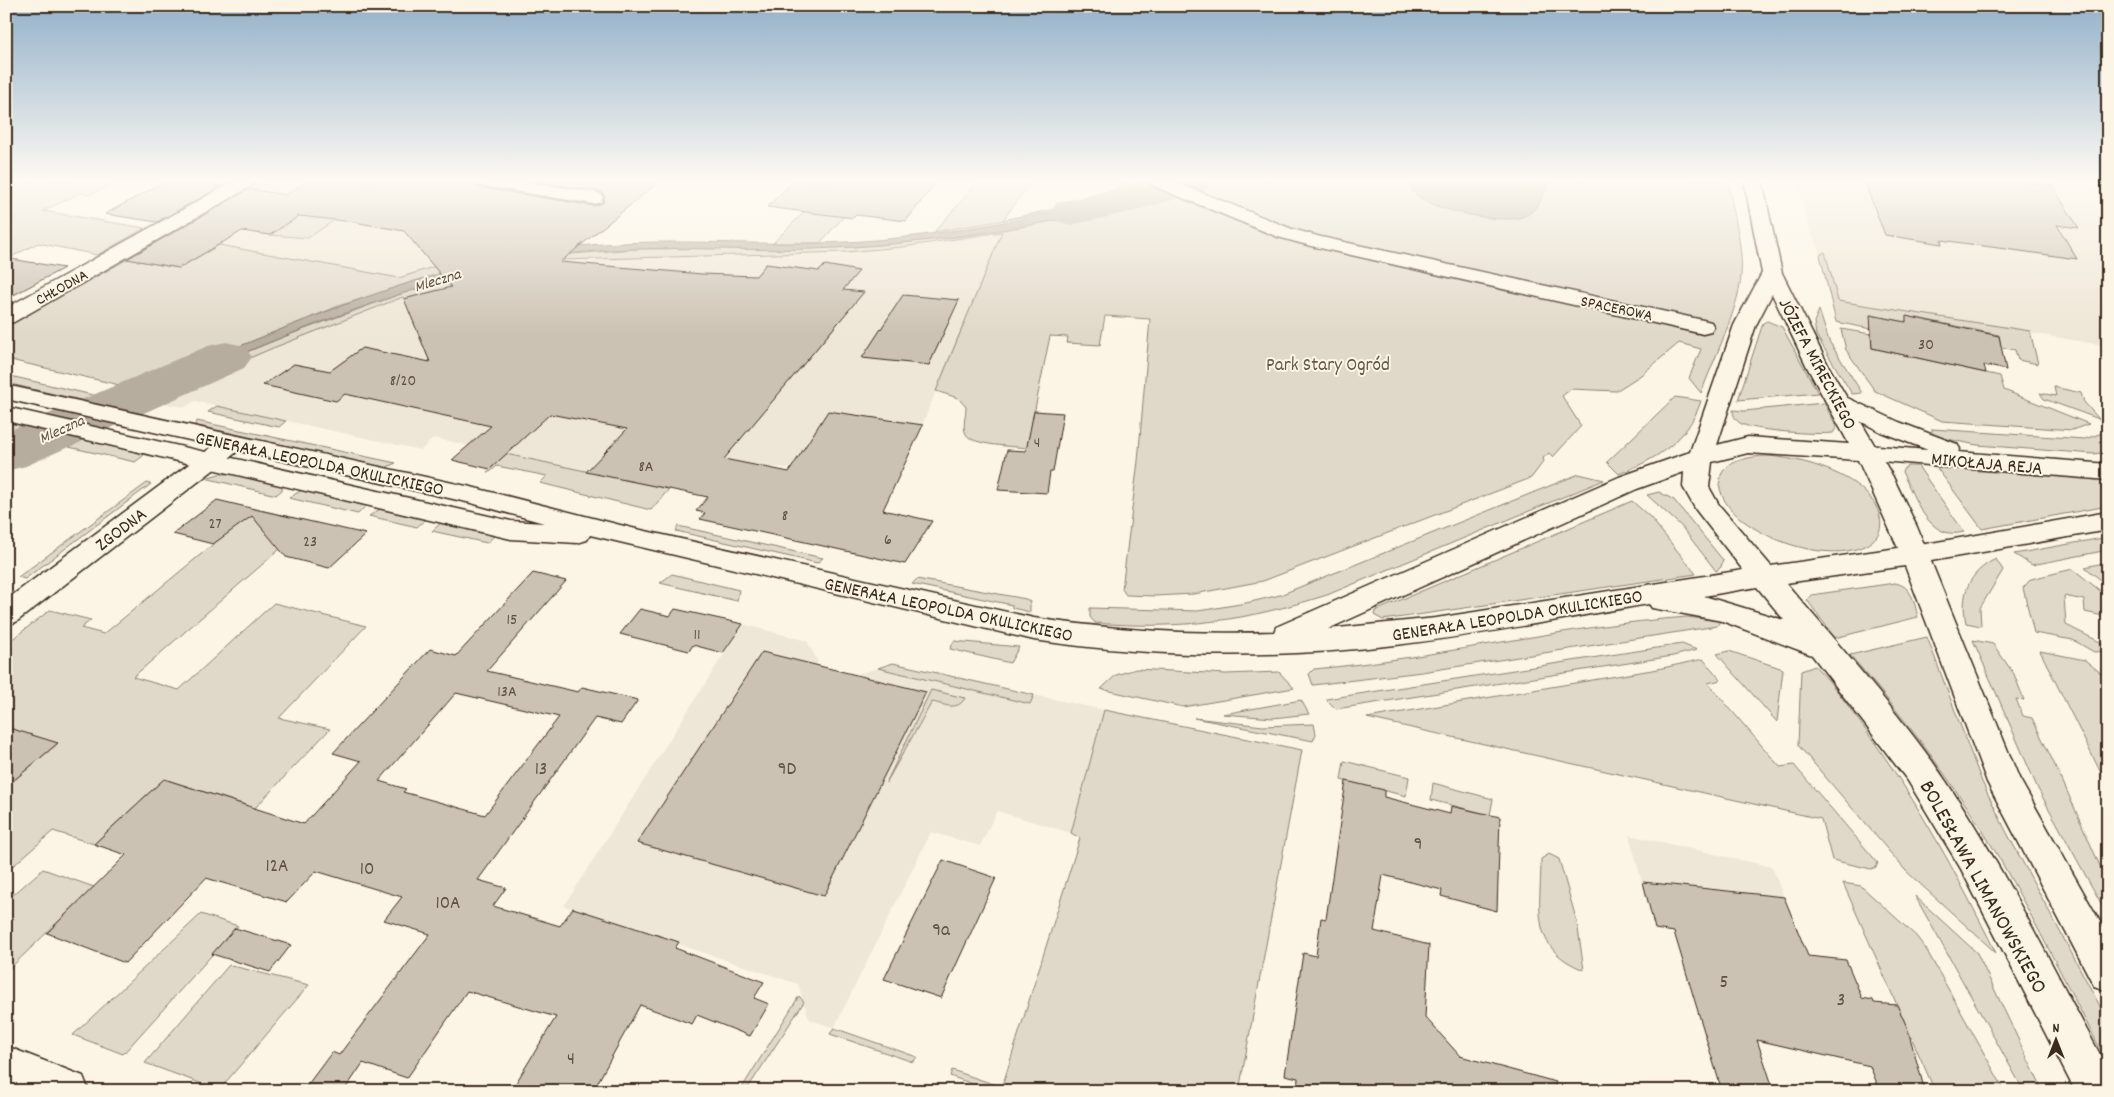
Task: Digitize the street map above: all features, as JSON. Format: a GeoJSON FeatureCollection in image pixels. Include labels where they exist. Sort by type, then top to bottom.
{"type":"FeatureCollection","features":[{"type":"Feature","properties":{"kind":"main road","name":"CHŁODNA"},"geometry":{"type":"LineString","coordinates":[[6,317],[156,232]]}},
{"type":"Feature","properties":{"kind":"main road","name":"SPACEROWA"},"geometry":{"type":"LineString","coordinates":[[1283,232],[1421,266],[1703,326]]}},
{"type":"Feature","properties":{"kind":"main road","name":"JÓZEFA MIRECKIEGO"},"geometry":{"type":"LineString","coordinates":[[1764,232],[1772,273],[1818,367],[1866,453],[1904,527],[1914,555]]}},
{"type":"Feature","properties":{"kind":"main road","name":"JÓZEFA MIRECKIEGO"},"geometry":{"type":"LineString","coordinates":[[1762,576],[1701,498],[1695,478],[1746,325],[1772,273]]}},
{"type":"Feature","properties":{"kind":"main road","name":"GENERAŁA LEOPOLDA OKULICKIEGO"},"geometry":{"type":"LineString","coordinates":[[6,392],[522,507],[632,537],[1034,629],[1083,637],[1144,643],[1270,642],[1395,634],[1762,576],[1914,555]]}},
{"type":"Feature","properties":{"kind":"main road"},"geometry":{"type":"LineString","coordinates":[[1837,400],[1890,427],[1942,448],[2051,468]]}},
{"type":"Feature","properties":{"kind":"main road","name":"GENERAŁA LEOPOLDA OKULICKIEGO"},"geometry":{"type":"LineString","coordinates":[[6,414],[511,530],[632,537]]}},
{"type":"Feature","properties":{"kind":"main road","name":"ZGODNA"},"geometry":{"type":"LineString","coordinates":[[6,615],[233,442]]}},
{"type":"Feature","properties":{"kind":"main road","name":"MIKOŁAJA REJA"},"geometry":{"type":"LineString","coordinates":[[1701,457],[1748,445],[2108,472]]}},
{"type":"Feature","properties":{"kind":"main road","name":"GENERAŁA LEOPOLDA OKULICKIEGO"},"geometry":{"type":"LineString","coordinates":[[1270,642],[1628,483],[1701,457]]}},
{"type":"Feature","properties":{"kind":"main road"},"geometry":{"type":"LineString","coordinates":[[2108,521],[1914,555],[2004,782],[2108,973]]}},
{"type":"Feature","properties":{"kind":"main road","name":"BOLESŁAWA LIMANOWSKIEGO"},"geometry":{"type":"LineString","coordinates":[[1762,576],[1852,682],[1920,771],[1974,858],[2097,1091]]}},
{"type":"Feature","properties":{"kind":"main road"},"geometry":{"type":"LineString","coordinates":[[1590,603],[1667,601],[1700,605],[1758,622],[1822,648]]}},
{"type":"Feature","properties":{"kind":"main road"},"geometry":{"type":"LineString","coordinates":[[6,1066],[50,1088]]}},
{"type":"Feature","properties":{"kind":"shaded area"},"geometry":{"type":"Polygon","coordinates":[[[176,232],[254,232],[308,238],[317,232],[409,232],[458,259],[399,278],[170,236],[176,232]]]}},
{"type":"Feature","properties":{"kind":"shaded area"},"geometry":{"type":"Polygon","coordinates":[[[1003,232],[922,425],[828,411],[792,468],[763,467],[703,455],[673,490],[434,438],[421,450],[195,401],[185,407],[167,404],[172,397],[165,394],[273,348],[404,297],[404,299],[561,260],[846,252],[902,247],[1003,232]]]}},
{"type":"Feature","properties":{"kind":"shaded area"},"geometry":{"type":"Polygon","coordinates":[[[2108,232],[2108,346],[1838,301],[1831,302],[1818,246],[1811,233],[2108,232]]]}},
{"type":"Feature","properties":{"kind":"shaded area"},"geometry":{"type":"Polygon","coordinates":[[[743,624],[807,641],[818,662],[816,665],[855,675],[878,668],[1030,704],[1034,695],[1104,710],[1071,833],[997,811],[980,846],[931,832],[834,1028],[809,1019],[798,984],[564,906],[743,624]]]}},
{"type":"Feature","properties":{"kind":"shaded area"},"geometry":{"type":"Polygon","coordinates":[[[1629,835],[1772,867],[1849,1060],[1703,1030],[1674,932],[1655,929],[1629,835]]]}},
{"type":"Feature","properties":{"kind":"green space"},"geometry":{"type":"Polygon","coordinates":[[[6,232],[138,232],[97,255],[38,243],[13,256],[6,255],[6,232]]]}},
{"type":"Feature","properties":{"kind":"green space"},"geometry":{"type":"Polygon","coordinates":[[[274,232],[317,232],[308,238],[270,235],[274,232]]]}},
{"type":"Feature","properties":{"kind":"green space"},"geometry":{"type":"Polygon","coordinates":[[[784,232],[830,232],[820,243],[773,243],[784,232]]]}},
{"type":"Feature","properties":{"kind":"green space","name":"Park Stary Ogród"},"geometry":{"type":"Polygon","coordinates":[[[973,232],[1001,232],[902,247],[846,252],[561,260],[404,299],[403,297],[273,348],[165,394],[152,391],[283,337],[400,294],[449,279],[560,255],[635,249],[852,247],[927,240],[973,232]]]}},
{"type":"Feature","properties":{"kind":"green space","name":"Park Stary Ogród"},"geometry":{"type":"Polygon","coordinates":[[[1002,232],[1738,232],[1741,253],[1741,276],[1736,303],[1701,393],[1689,378],[1701,349],[1679,343],[1641,375],[1616,391],[1571,389],[1562,396],[1581,426],[1553,457],[1549,453],[1543,458],[1544,461],[1531,478],[1263,581],[1194,594],[1126,595],[1122,589],[1138,461],[1150,319],[1105,316],[1100,345],[1067,343],[1068,337],[1050,336],[1027,448],[985,443],[970,438],[964,428],[966,407],[958,398],[936,391],[1002,232]]]}},
{"type":"Feature","properties":{"kind":"green space"},"geometry":{"type":"Polygon","coordinates":[[[219,245],[399,278],[458,259],[535,249],[341,305],[137,389],[6,359],[6,327],[128,259],[179,268],[219,245]]]}},
{"type":"Feature","properties":{"kind":"green space"},"geometry":{"type":"Polygon","coordinates":[[[1825,252],[1838,301],[2030,331],[2038,364],[2018,360],[2015,350],[2001,347],[1999,335],[1907,316],[1906,322],[1871,315],[1871,329],[1836,322],[1820,255],[1825,252]]]}},
{"type":"Feature","properties":{"kind":"green space"},"geometry":{"type":"Polygon","coordinates":[[[1819,310],[1829,341],[1862,393],[1852,394],[1816,335],[1814,322],[1819,310]]]}},
{"type":"Feature","properties":{"kind":"green space"},"geometry":{"type":"Polygon","coordinates":[[[1767,321],[1782,327],[1818,393],[1738,400],[1763,323],[1767,321]]]}},
{"type":"Feature","properties":{"kind":"green space"},"geometry":{"type":"Polygon","coordinates":[[[1841,329],[1871,334],[1872,348],[2000,376],[2004,390],[2089,424],[2072,430],[1942,421],[1875,391],[1846,350],[1841,329]]]}},
{"type":"Feature","properties":{"kind":"green space"},"geometry":{"type":"Polygon","coordinates":[[[6,375],[106,398],[93,403],[6,383],[6,375]]]}},
{"type":"Feature","properties":{"kind":"green space"},"geometry":{"type":"Polygon","coordinates":[[[2054,387],[2081,393],[2084,402],[2099,419],[2044,399],[2040,393],[2056,396],[2054,387]]]}},
{"type":"Feature","properties":{"kind":"green space"},"geometry":{"type":"Polygon","coordinates":[[[1675,397],[1701,401],[1688,427],[1679,438],[1658,455],[1619,474],[1607,462],[1675,397]]]}},
{"type":"Feature","properties":{"kind":"green space"},"geometry":{"type":"Polygon","coordinates":[[[1824,403],[1837,427],[1833,433],[1800,433],[1747,426],[1736,419],[1733,412],[1733,410],[1744,411],[1824,403]]]}},
{"type":"Feature","properties":{"kind":"green space"},"geometry":{"type":"Polygon","coordinates":[[[217,406],[286,421],[279,427],[208,412],[217,406]]]}},
{"type":"Feature","properties":{"kind":"green space"},"geometry":{"type":"Polygon","coordinates":[[[6,421],[38,429],[19,435],[6,432],[6,421]]]}},
{"type":"Feature","properties":{"kind":"green space"},"geometry":{"type":"Polygon","coordinates":[[[197,421],[396,463],[383,469],[194,427],[197,421]]]}},
{"type":"Feature","properties":{"kind":"green space"},"geometry":{"type":"Polygon","coordinates":[[[1932,429],[2085,439],[2108,431],[2108,452],[2094,454],[1977,445],[1932,436],[1932,429]]]}},
{"type":"Feature","properties":{"kind":"green space"},"geometry":{"type":"Polygon","coordinates":[[[85,439],[143,453],[143,456],[135,462],[69,447],[85,439]]]}},
{"type":"Feature","properties":{"kind":"green space"},"geometry":{"type":"Polygon","coordinates":[[[506,454],[669,489],[651,510],[540,483],[547,476],[497,466],[490,472],[487,472],[506,454]]]}},
{"type":"Feature","properties":{"kind":"green space"},"geometry":{"type":"Polygon","coordinates":[[[1765,456],[1780,457],[1814,465],[1849,480],[1863,490],[1874,503],[1881,520],[1877,536],[1872,541],[1856,549],[1836,552],[1813,550],[1767,535],[1747,524],[1732,510],[1722,495],[1719,485],[1720,476],[1730,465],[1738,461],[1765,456]]]}},
{"type":"Feature","properties":{"kind":"green space"},"geometry":{"type":"Polygon","coordinates":[[[1908,466],[1918,466],[1964,532],[1952,533],[1941,530],[1924,515],[1902,472],[1908,466]]]}},
{"type":"Feature","properties":{"kind":"green space"},"geometry":{"type":"Polygon","coordinates":[[[1937,468],[2108,480],[2108,506],[1982,529],[1937,468]]]}},
{"type":"Feature","properties":{"kind":"green space"},"geometry":{"type":"Polygon","coordinates":[[[219,474],[233,474],[283,485],[282,490],[276,495],[205,478],[219,474]]]}},
{"type":"Feature","properties":{"kind":"green space"},"geometry":{"type":"Polygon","coordinates":[[[1579,474],[1604,480],[1327,595],[1297,604],[1240,617],[1185,624],[1127,625],[1095,623],[1090,617],[1090,608],[1198,611],[1280,595],[1579,474]]]}},
{"type":"Feature","properties":{"kind":"green space"},"geometry":{"type":"Polygon","coordinates":[[[147,483],[151,484],[25,579],[18,577],[147,483]]]}},
{"type":"Feature","properties":{"kind":"green space"},"geometry":{"type":"Polygon","coordinates":[[[302,490],[366,504],[366,506],[358,514],[289,498],[302,490]]]}},
{"type":"Feature","properties":{"kind":"green space"},"geometry":{"type":"Polygon","coordinates":[[[1659,492],[1674,500],[1723,560],[1721,567],[1716,571],[1681,526],[1647,495],[1659,492]]]}},
{"type":"Feature","properties":{"kind":"green space"},"geometry":{"type":"Polygon","coordinates":[[[1632,501],[1650,517],[1696,574],[1383,620],[1374,615],[1375,611],[1632,501]]]}},
{"type":"Feature","properties":{"kind":"green space"},"geometry":{"type":"Polygon","coordinates":[[[382,508],[427,518],[417,527],[369,516],[382,508]]]}},
{"type":"Feature","properties":{"kind":"green space"},"geometry":{"type":"Polygon","coordinates":[[[256,509],[311,522],[133,677],[179,690],[274,603],[366,626],[279,718],[330,729],[255,808],[164,779],[94,844],[53,831],[6,872],[6,787],[57,744],[6,727],[6,644],[50,610],[91,620],[81,628],[104,634],[256,509]]]}},
{"type":"Feature","properties":{"kind":"green space"},"geometry":{"type":"Polygon","coordinates":[[[442,522],[496,534],[487,543],[432,531],[442,522]]]}},
{"type":"Feature","properties":{"kind":"green space"},"geometry":{"type":"Polygon","coordinates":[[[678,526],[823,558],[817,563],[676,531],[678,526]]]}},
{"type":"Feature","properties":{"kind":"green space"},"geometry":{"type":"Polygon","coordinates":[[[2108,537],[2108,550],[2032,565],[2014,554],[2108,537]]]}},
{"type":"Feature","properties":{"kind":"green space"},"geometry":{"type":"Polygon","coordinates":[[[1996,559],[2003,570],[1980,608],[1981,626],[1966,623],[1964,603],[1968,585],[1986,564],[1996,559]]]}},
{"type":"Feature","properties":{"kind":"green space"},"geometry":{"type":"Polygon","coordinates":[[[2108,562],[2108,586],[2085,567],[2108,562]]]}},
{"type":"Feature","properties":{"kind":"green space"},"geometry":{"type":"Polygon","coordinates":[[[2073,569],[2108,597],[2108,617],[2085,612],[2084,600],[2064,596],[2066,625],[2108,646],[2108,651],[2094,652],[2073,640],[2034,633],[2023,588],[2031,579],[2073,569]]]}},
{"type":"Feature","properties":{"kind":"green space"},"geometry":{"type":"Polygon","coordinates":[[[672,574],[739,590],[737,601],[660,583],[672,574]]]}},
{"type":"Feature","properties":{"kind":"green space"},"geometry":{"type":"Polygon","coordinates":[[[917,579],[1026,599],[1030,602],[1030,612],[1012,608],[1012,605],[912,584],[917,579]]]}},
{"type":"Feature","properties":{"kind":"green space"},"geometry":{"type":"Polygon","coordinates":[[[1895,583],[1909,591],[1918,617],[1835,638],[1807,600],[1811,595],[1895,583]]]}},
{"type":"Feature","properties":{"kind":"green space"},"geometry":{"type":"Polygon","coordinates":[[[1687,617],[1720,621],[1717,626],[1422,672],[1313,685],[1309,674],[1314,669],[1407,658],[1594,627],[1687,617]]]}},
{"type":"Feature","properties":{"kind":"green space"},"geometry":{"type":"Polygon","coordinates":[[[1927,637],[1982,782],[2006,831],[2108,1021],[2108,1064],[2027,907],[1982,829],[1928,752],[1850,655],[1927,637]]]}},
{"type":"Feature","properties":{"kind":"green space"},"geometry":{"type":"Polygon","coordinates":[[[1973,640],[1993,644],[2014,674],[2024,700],[2016,699],[2023,716],[2032,718],[2063,782],[2108,884],[2108,916],[2038,789],[1973,640]]]}},
{"type":"Feature","properties":{"kind":"green space"},"geometry":{"type":"Polygon","coordinates":[[[954,641],[1019,647],[1010,663],[950,649],[954,641]]]}},
{"type":"Feature","properties":{"kind":"green space"},"geometry":{"type":"Polygon","coordinates":[[[1682,644],[1697,650],[1673,656],[1336,709],[1326,699],[1682,644]]]}},
{"type":"Feature","properties":{"kind":"green space"},"geometry":{"type":"Polygon","coordinates":[[[1729,651],[1783,669],[1777,722],[1717,654],[1729,651]]]}},
{"type":"Feature","properties":{"kind":"green space"},"geometry":{"type":"Polygon","coordinates":[[[2040,651],[2085,660],[2108,679],[2108,787],[2040,651]]]}},
{"type":"Feature","properties":{"kind":"green space"},"geometry":{"type":"Polygon","coordinates":[[[1703,659],[1721,680],[1708,683],[1780,767],[1794,765],[1878,863],[1876,867],[1871,869],[1832,860],[1821,819],[1367,718],[1658,669],[1703,659]]]}},
{"type":"Feature","properties":{"kind":"green space"},"geometry":{"type":"Polygon","coordinates":[[[893,663],[1034,695],[1030,704],[878,668],[893,663]]]}},
{"type":"Feature","properties":{"kind":"green space"},"geometry":{"type":"Polygon","coordinates":[[[1815,666],[1849,707],[1886,758],[1952,868],[1996,953],[1906,871],[1798,745],[1801,671],[1815,666]]]}},
{"type":"Feature","properties":{"kind":"green space"},"geometry":{"type":"Polygon","coordinates":[[[1136,669],[1226,674],[1279,672],[1294,688],[1183,707],[1101,689],[1116,675],[1136,669]]]}},
{"type":"Feature","properties":{"kind":"green space"},"geometry":{"type":"Polygon","coordinates":[[[931,690],[965,698],[958,705],[954,706],[932,702],[886,783],[931,690]]]}},
{"type":"Feature","properties":{"kind":"green space"},"geometry":{"type":"Polygon","coordinates":[[[1301,700],[1309,714],[1273,718],[1223,714],[1301,700]]]}},
{"type":"Feature","properties":{"kind":"green space"},"geometry":{"type":"Polygon","coordinates":[[[1104,710],[1302,750],[1239,1091],[992,1091],[950,1076],[952,1070],[1002,1087],[1080,838],[1071,833],[1104,710]]]}},
{"type":"Feature","properties":{"kind":"green space"},"geometry":{"type":"Polygon","coordinates":[[[1194,718],[1263,726],[1314,724],[1316,734],[1313,741],[1194,718]]]}},
{"type":"Feature","properties":{"kind":"green space"},"geometry":{"type":"Polygon","coordinates":[[[1344,761],[1409,777],[1406,796],[1341,780],[1344,761]]]}},
{"type":"Feature","properties":{"kind":"green space"},"geometry":{"type":"Polygon","coordinates":[[[1433,783],[1493,799],[1490,815],[1431,800],[1433,783]]]}},
{"type":"Feature","properties":{"kind":"green space"},"geometry":{"type":"Polygon","coordinates":[[[1549,854],[1559,859],[1577,922],[1584,970],[1566,961],[1554,950],[1546,938],[1541,925],[1541,859],[1549,854]]]}},
{"type":"Feature","properties":{"kind":"green space"},"geometry":{"type":"Polygon","coordinates":[[[43,869],[94,887],[6,972],[6,901],[43,869]]]}},
{"type":"Feature","properties":{"kind":"green space"},"geometry":{"type":"Polygon","coordinates":[[[1843,883],[1861,886],[1916,936],[1926,949],[2005,1091],[1935,1091],[1843,883]]]}},
{"type":"Feature","properties":{"kind":"green space"},"geometry":{"type":"Polygon","coordinates":[[[1915,896],[1977,953],[2043,1091],[2024,1091],[1915,896]]]}},
{"type":"Feature","properties":{"kind":"green space"},"geometry":{"type":"Polygon","coordinates":[[[201,914],[238,926],[123,1054],[73,1035],[201,914]]]}},
{"type":"Feature","properties":{"kind":"green space"},"geometry":{"type":"Polygon","coordinates":[[[229,965],[309,985],[219,1090],[145,1063],[229,965]]]}},
{"type":"Feature","properties":{"kind":"green space"},"geometry":{"type":"Polygon","coordinates":[[[799,996],[804,1002],[746,1091],[740,1091],[799,996]]]}},
{"type":"Feature","properties":{"kind":"green space"},"geometry":{"type":"Polygon","coordinates":[[[834,1028],[917,1057],[913,1062],[830,1034],[834,1028]]]}},
{"type":"Feature","properties":{"kind":"water"},"geometry":{"type":"Polygon","coordinates":[[[942,232],[987,232],[856,247],[781,250],[624,249],[561,255],[508,265],[404,293],[302,330],[152,391],[137,389],[338,307],[441,273],[494,260],[547,250],[615,243],[819,243],[901,238],[942,232]]]}},
{"type":"Feature","properties":{"kind":"building"},"geometry":{"type":"Polygon","coordinates":[[[174,232],[240,232],[179,268],[127,259],[174,232]]]}},
{"type":"Feature","properties":{"kind":"building"},"geometry":{"type":"Polygon","coordinates":[[[250,232],[274,232],[270,235],[250,232]]]}},
{"type":"Feature","properties":{"kind":"building"},"geometry":{"type":"Polygon","coordinates":[[[405,232],[597,232],[560,262],[702,274],[756,276],[766,264],[819,271],[825,265],[859,271],[843,290],[864,292],[724,459],[789,472],[828,411],[923,425],[883,510],[932,521],[905,564],[700,519],[705,513],[696,511],[708,497],[586,472],[627,429],[550,414],[490,469],[452,460],[491,426],[345,394],[336,401],[263,385],[294,364],[330,371],[362,348],[430,362],[404,299],[451,287],[405,232]]]}},
{"type":"Feature","properties":{"kind":"building"},"geometry":{"type":"Polygon","coordinates":[[[1884,232],[2061,232],[2077,259],[1941,240],[1942,244],[1885,235],[1884,232]]]}},
{"type":"Feature","properties":{"kind":"building"},"geometry":{"type":"Polygon","coordinates":[[[6,258],[64,268],[6,299],[6,258]]]}},
{"type":"Feature","properties":{"kind":"building"},"geometry":{"type":"Polygon","coordinates":[[[903,295],[959,300],[929,365],[862,358],[903,295]]]}},
{"type":"Feature","properties":{"kind":"building"},"geometry":{"type":"Polygon","coordinates":[[[1870,315],[1906,322],[1906,316],[1999,336],[2006,370],[1984,365],[1986,373],[1872,348],[1870,315]]]}},
{"type":"Feature","properties":{"kind":"building"},"geometry":{"type":"Polygon","coordinates":[[[1034,411],[1063,413],[1053,472],[1050,472],[1047,493],[998,490],[1007,450],[1026,451],[1034,411]]]}},
{"type":"Feature","properties":{"kind":"building"},"geometry":{"type":"Polygon","coordinates":[[[217,500],[366,534],[329,568],[286,557],[252,516],[213,544],[173,534],[217,500]]]}},
{"type":"Feature","properties":{"kind":"building"},"geometry":{"type":"Polygon","coordinates":[[[533,573],[566,581],[487,671],[578,692],[582,687],[638,700],[621,724],[595,718],[478,880],[506,888],[493,906],[560,926],[573,908],[679,942],[675,948],[764,982],[754,998],[769,1004],[750,1036],[697,1015],[692,1024],[640,1005],[593,1091],[511,1091],[556,1017],[467,991],[407,1078],[363,1063],[344,1091],[303,1091],[332,1052],[339,1055],[430,934],[384,920],[402,897],[316,871],[287,902],[206,878],[125,963],[47,933],[126,855],[94,844],[164,779],[304,824],[361,761],[333,753],[430,649],[456,656],[533,573]],[[456,693],[379,781],[406,789],[403,792],[485,815],[559,717],[456,693]]]}},
{"type":"Feature","properties":{"kind":"building"},"geometry":{"type":"Polygon","coordinates":[[[640,609],[670,616],[675,609],[743,624],[723,653],[693,645],[689,651],[620,634],[640,609]]]}},
{"type":"Feature","properties":{"kind":"building"},"geometry":{"type":"Polygon","coordinates":[[[762,652],[926,692],[824,896],[637,843],[762,652]]]}},
{"type":"Feature","properties":{"kind":"building"},"geometry":{"type":"Polygon","coordinates":[[[6,727],[58,743],[6,787],[6,727]]]}},
{"type":"Feature","properties":{"kind":"building"},"geometry":{"type":"Polygon","coordinates":[[[1346,781],[1384,790],[1384,797],[1450,814],[1451,806],[1500,817],[1497,911],[1441,896],[1442,890],[1383,875],[1374,931],[1429,945],[1425,1017],[1460,1056],[1556,1082],[1554,1091],[1297,1091],[1298,1078],[1285,1075],[1303,953],[1316,956],[1321,918],[1326,919],[1346,781]]]}},
{"type":"Feature","properties":{"kind":"building"},"geometry":{"type":"Polygon","coordinates":[[[943,860],[996,878],[941,998],[884,979],[943,860]]]}},
{"type":"Feature","properties":{"kind":"building"},"geometry":{"type":"Polygon","coordinates":[[[1643,882],[1784,897],[1808,956],[1846,960],[1862,998],[1873,1000],[1874,1003],[1897,1005],[1907,1027],[1925,1091],[1880,1091],[1870,1066],[1757,1040],[1774,1091],[1722,1091],[1674,932],[1655,929],[1643,882]]]}},
{"type":"Feature","properties":{"kind":"building"},"geometry":{"type":"Polygon","coordinates":[[[235,928],[291,945],[270,972],[212,954],[235,928]]]}},
{"type":"Feature","properties":{"kind":"waterway","name":"Mleczna"},"geometry":{"type":"LineString","coordinates":[[6,453],[226,357]]}}]}
